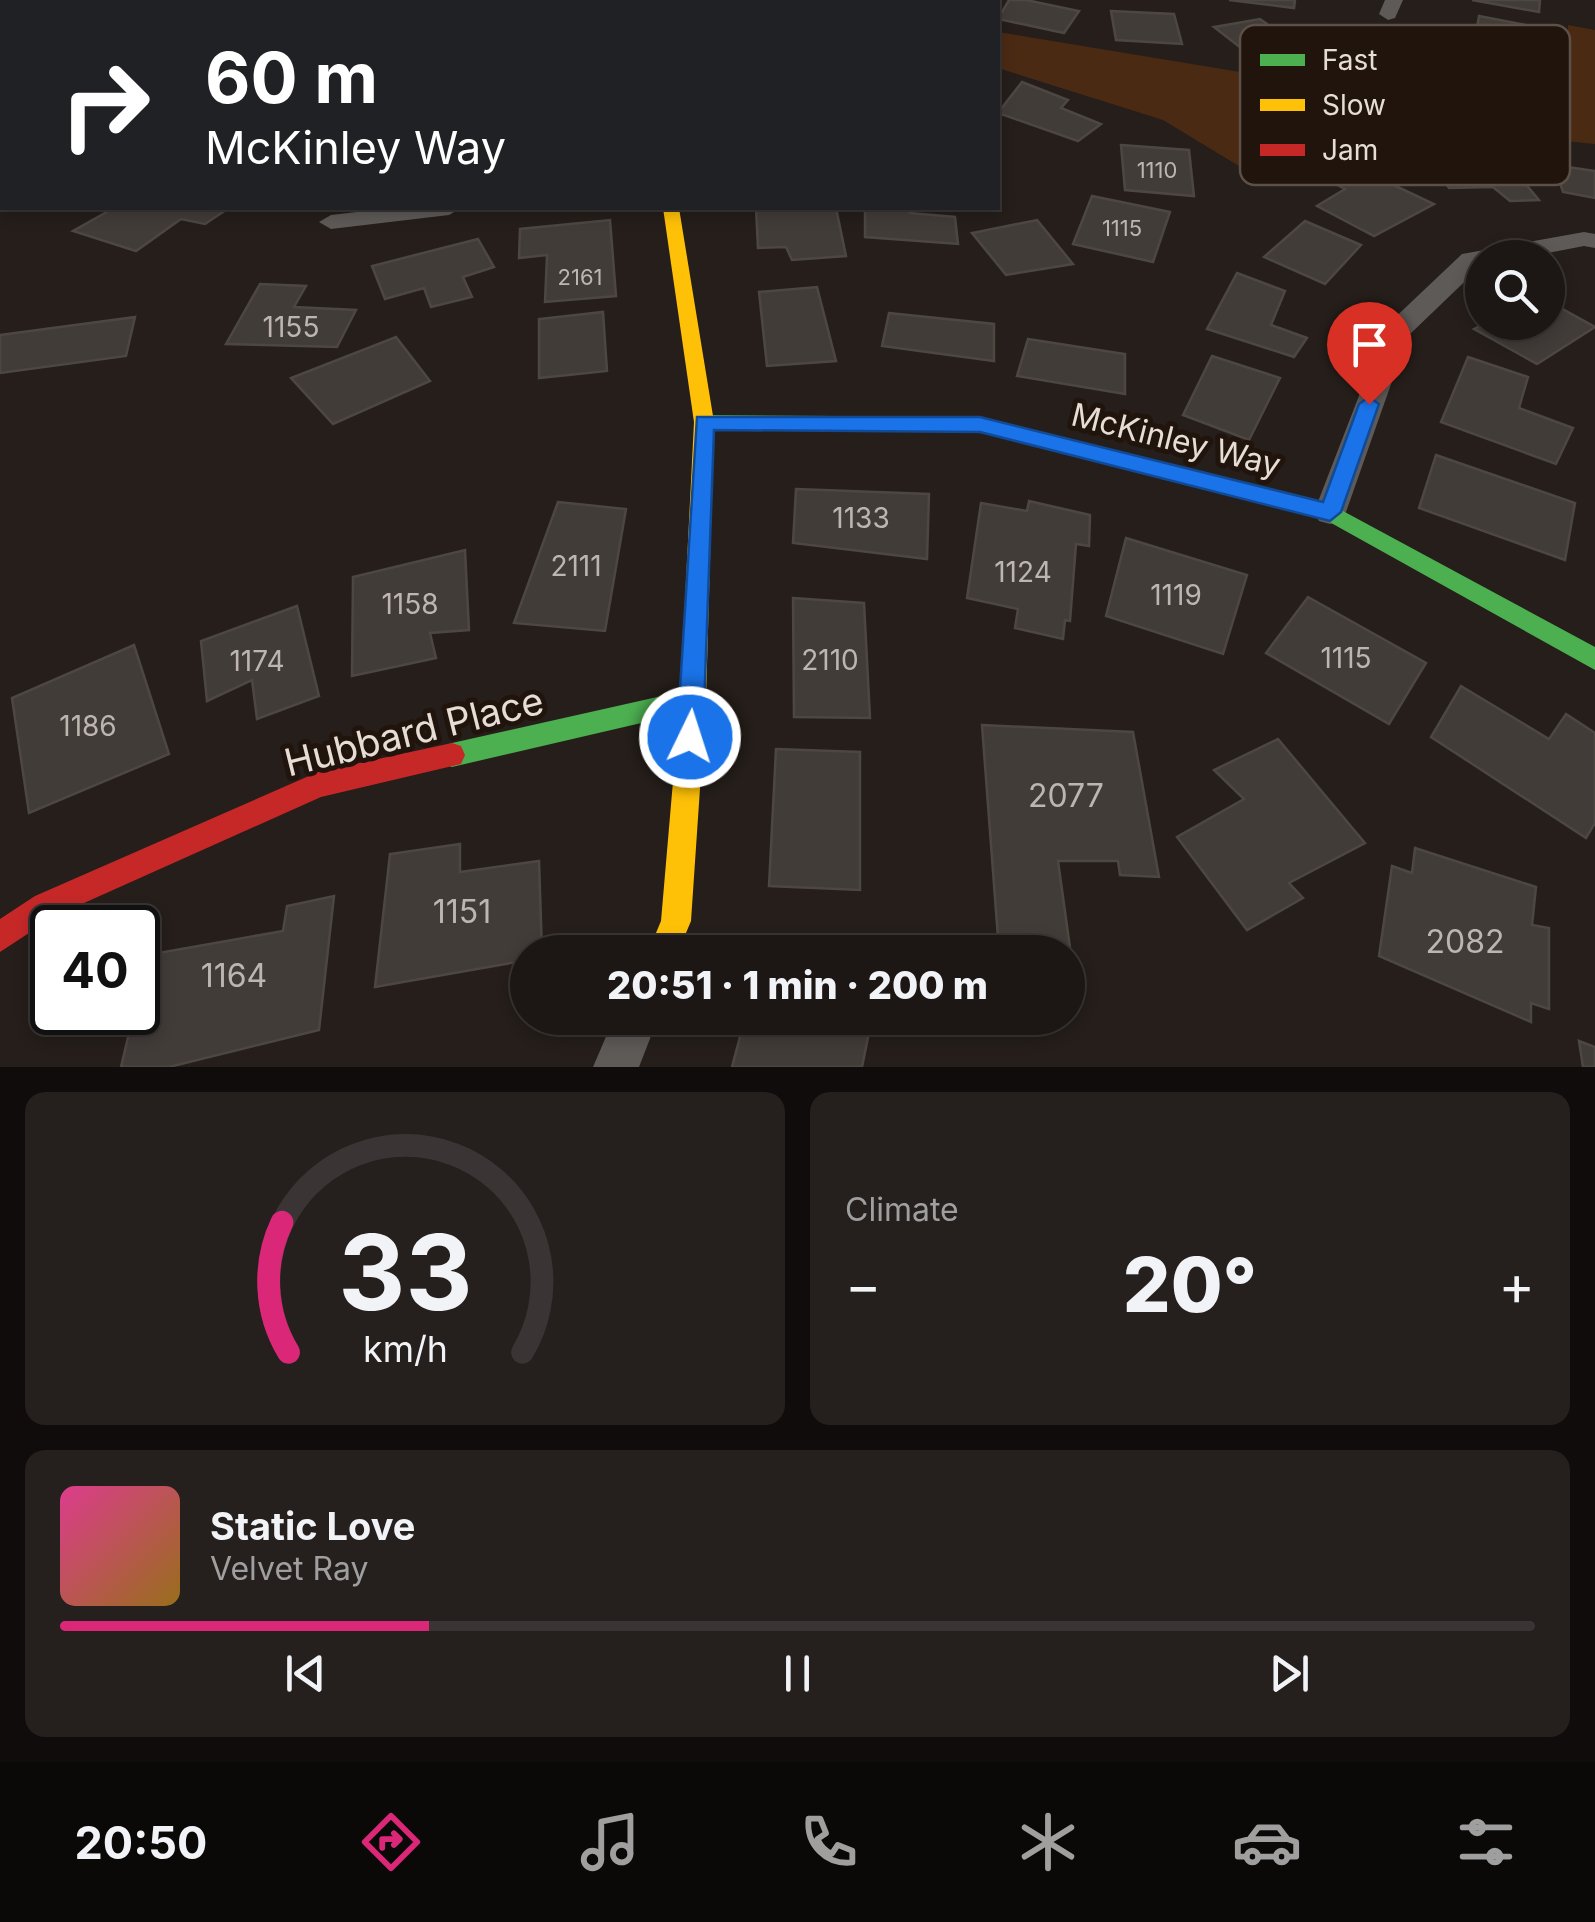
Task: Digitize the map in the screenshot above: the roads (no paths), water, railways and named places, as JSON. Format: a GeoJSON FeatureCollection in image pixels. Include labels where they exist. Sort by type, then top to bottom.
{"type":"FeatureCollection","features":[{"type":"Feature","properties":{"kind":"street"},"geometry":{"type":"LineString","coordinates":[[330,222],[432,210]]}},
{"type":"Feature","properties":{"kind":"street"},"geometry":{"type":"LineString","coordinates":[[670,935],[676,921],[693,700],[704,422],[671,210]]}},
{"type":"Feature","properties":{"kind":"street"},"geometry":{"type":"LineString","coordinates":[[1330,512],[1396,332],[1471,259],[1584,239],[1595,241]]}},
{"type":"Feature","properties":{"kind":"street","name":"McKinley Way"},"geometry":{"type":"LineString","coordinates":[[704,422],[980,424],[1330,512],[1595,659]]}},
{"type":"Feature","properties":{"kind":"street","name":"Hubbard Place"},"geometry":{"type":"LineString","coordinates":[[0,938],[45,906],[318,786],[693,700]]}},
{"type":"Feature","properties":{"kind":"street"},"geometry":{"type":"LineString","coordinates":[[616,1067],[629,1035]]}}]}
